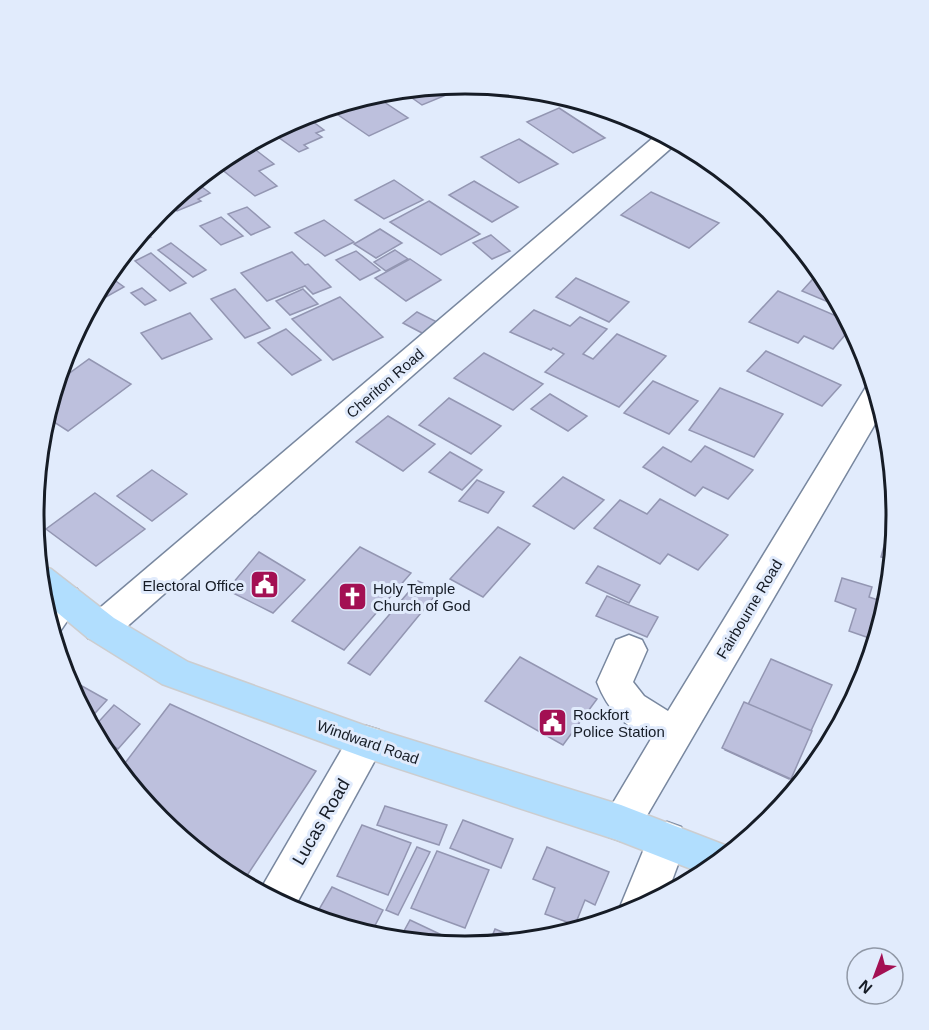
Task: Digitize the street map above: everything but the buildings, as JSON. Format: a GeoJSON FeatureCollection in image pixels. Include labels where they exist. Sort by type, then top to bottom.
{"type":"FeatureCollection","features":[{"type":"Feature","properties":{"kind":"main road","name":"Windward Road"},"geometry":{"type":"LineString","coordinates":[[53,600],[175,673],[366,742],[621,823],[710,857]]}},
{"type":"Feature","properties":{"kind":"street","name":"Cheriton Road"},"geometry":{"type":"LineString","coordinates":[[101,628],[662,143]]}},
{"type":"Feature","properties":{"kind":"street","name":"Fairbourne Road"},"geometry":{"type":"LineString","coordinates":[[621,823],[871,405]]}},
{"type":"Feature","properties":{"kind":"street"},"geometry":{"type":"LineString","coordinates":[[629,651],[615,682],[618,692],[639,714],[675,733]]}},
{"type":"Feature","properties":{"kind":"street","name":"Lucas Road"},"geometry":{"type":"LineString","coordinates":[[280,894],[366,742]]}},
{"type":"Feature","properties":{"kind":"street"},"geometry":{"type":"LineString","coordinates":[[645,895],[667,840]]}},
{"type":"Feature","properties":{"kind":"place","name":"Electoral Office"},"geometry":{"type":"Point","coordinates":[265,585]}},
{"type":"Feature","properties":{"kind":"place","name":"Holy Temple Church of God"},"geometry":{"type":"Point","coordinates":[352,597]}},
{"type":"Feature","properties":{"kind":"place","name":"Rockfort Police Station"},"geometry":{"type":"Point","coordinates":[552,723]}}]}
